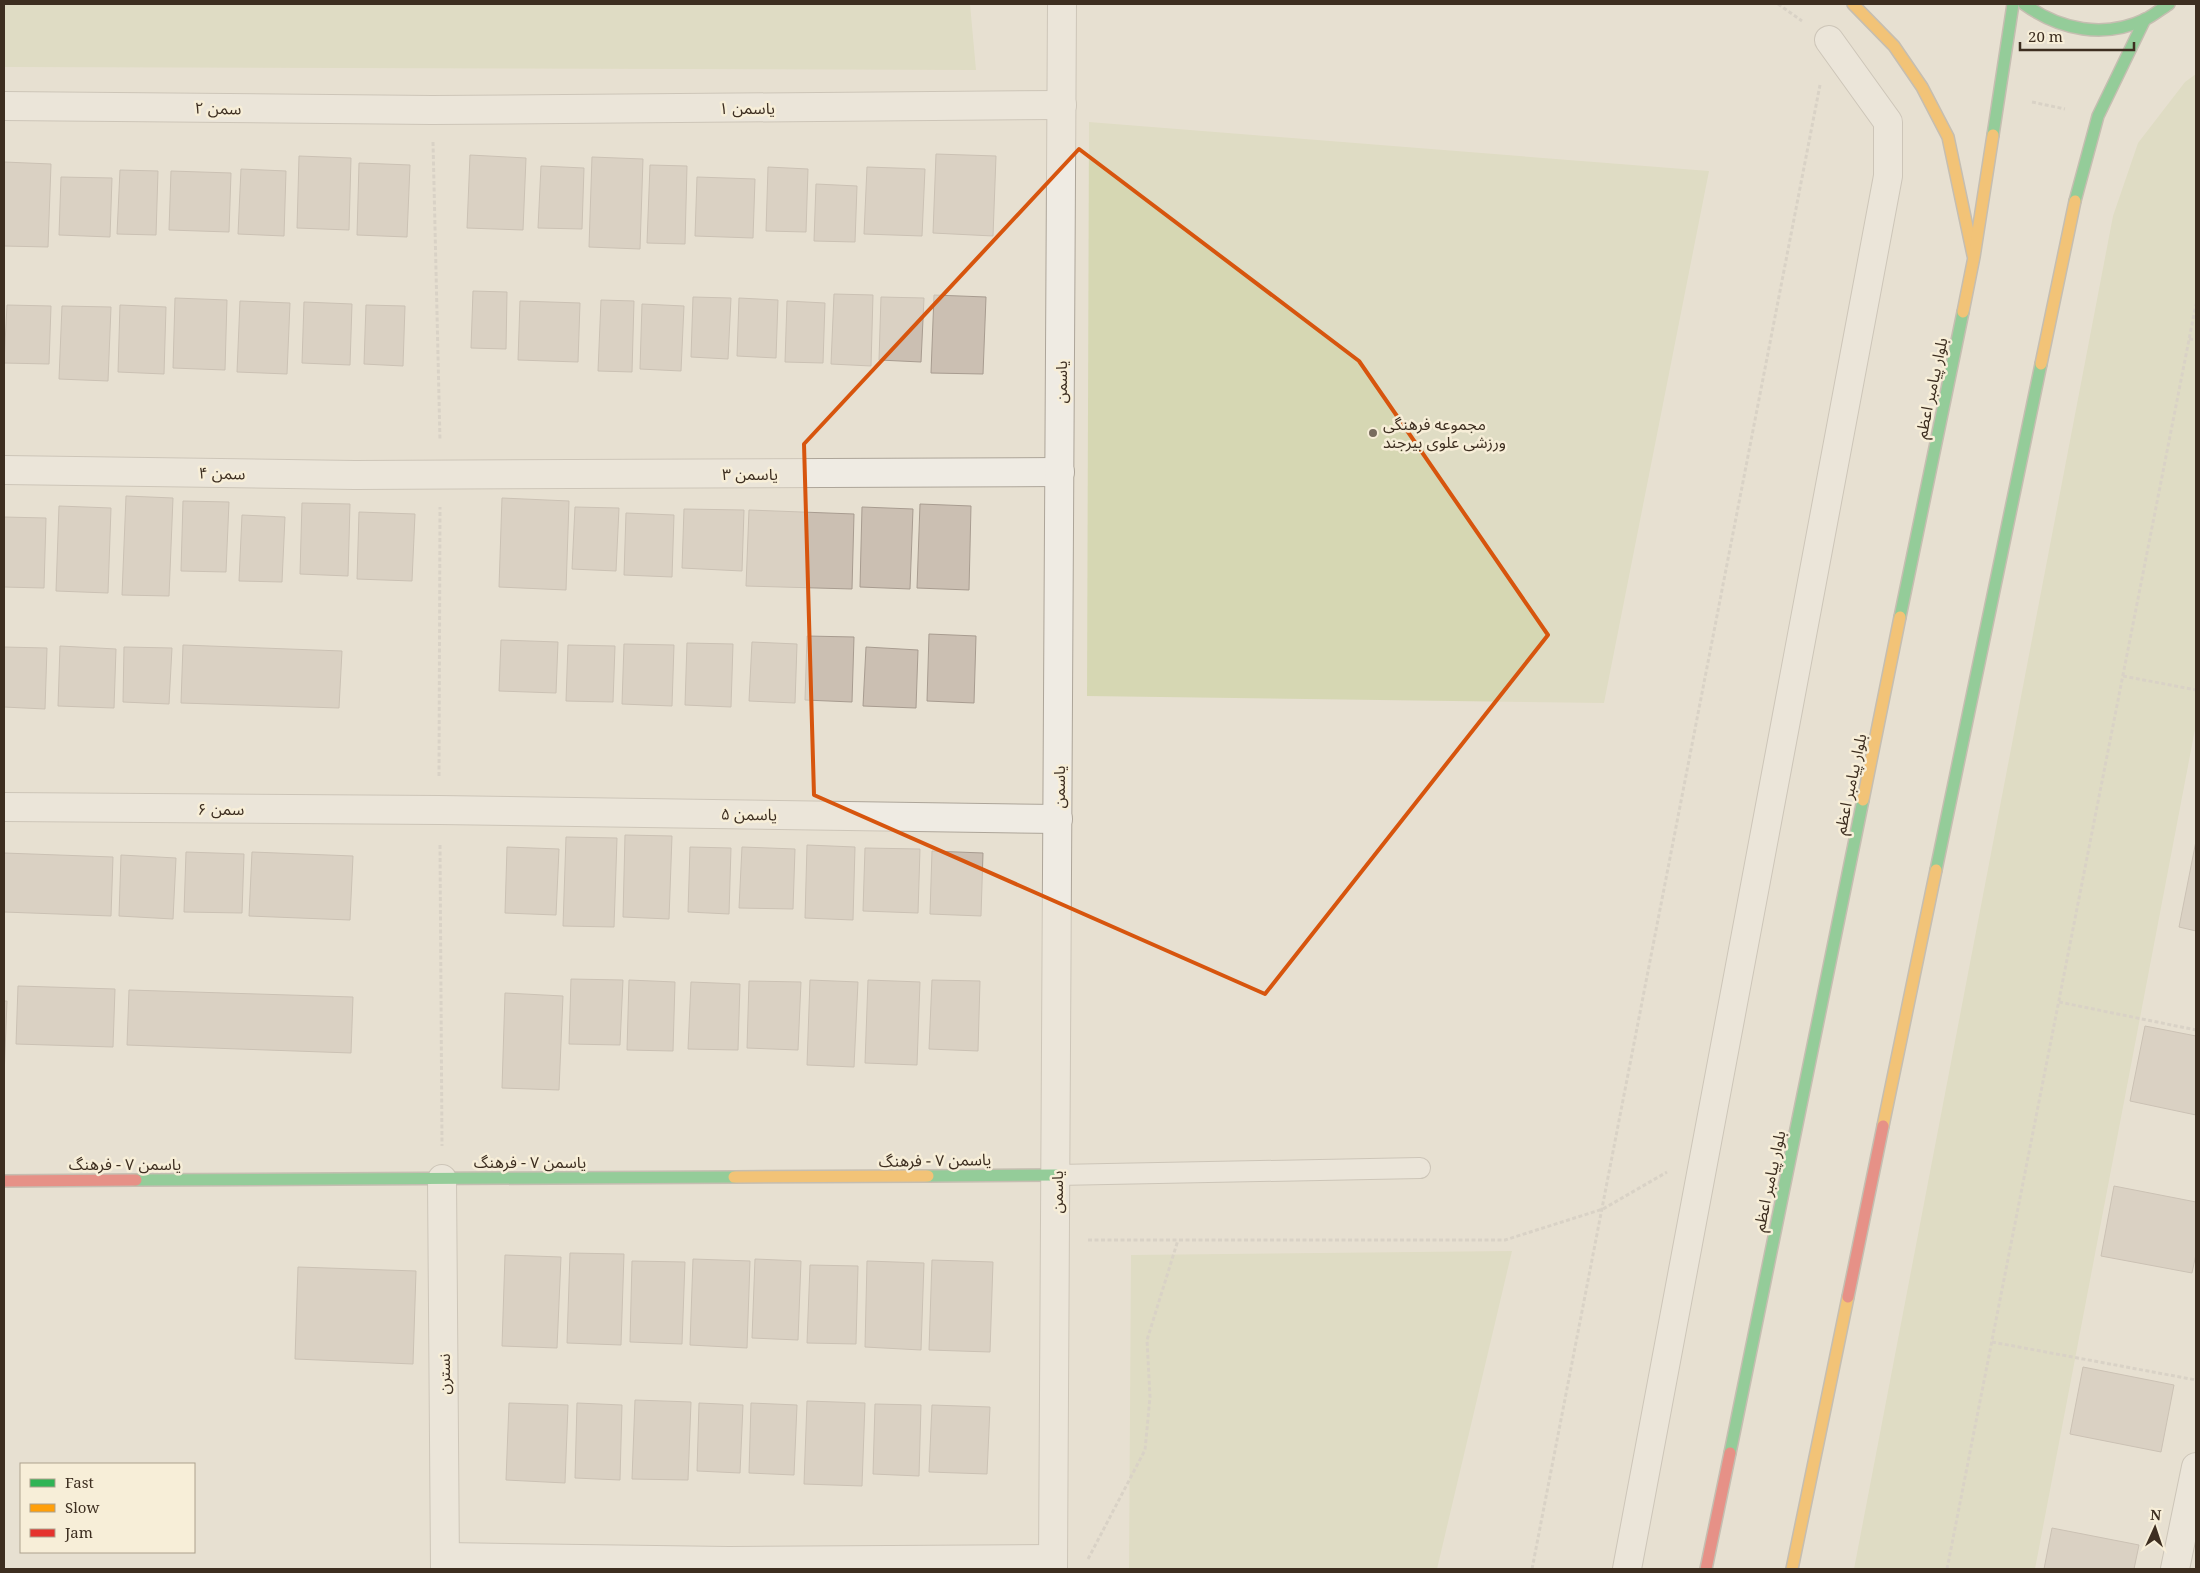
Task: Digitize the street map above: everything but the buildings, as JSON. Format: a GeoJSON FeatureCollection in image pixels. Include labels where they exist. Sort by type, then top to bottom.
{"type":"FeatureCollection","features":[{"type":"Feature","properties":{"kind":"main road"},"geometry":{"type":"LineString","coordinates":[[1853,4],[1894,46],[1922,87],[1948,137],[1974,257]]}},
{"type":"Feature","properties":{"kind":"main road","name":"بلوار پیامبر اعظم"},"geometry":{"type":"LineString","coordinates":[[1706,1569],[1974,257],[2013,4]]}},
{"type":"Feature","properties":{"kind":"main road"},"geometry":{"type":"LineString","coordinates":[[2024,4],[2042,17],[2076,29],[2111,29],[2145,19],[2169,4]]}},
{"type":"Feature","properties":{"kind":"main road"},"geometry":{"type":"LineString","coordinates":[[1792,1569],[2072,212],[2098,116],[2145,19]]}},
{"type":"Feature","properties":{"kind":"main road","name":"یاسمن ۷ - فرهنگ"},"geometry":{"type":"LineString","coordinates":[[4,1181],[1057,1175]]}},
{"type":"Feature","properties":{"kind":"street","name":"یاسمن"},"geometry":{"type":"LineString","coordinates":[[1053,1564],[1057,1240],[1062,4]]}},
{"type":"Feature","properties":{"kind":"street"},"geometry":{"type":"LineString","coordinates":[[1627,1569],[1888,176],[1888,122],[1829,40]]}},
{"type":"Feature","properties":{"kind":"street","name":"سمن ۲"},"geometry":{"type":"LineString","coordinates":[[4,106],[432,110]]}},
{"type":"Feature","properties":{"kind":"street","name":"یاسمن ۱"},"geometry":{"type":"LineString","coordinates":[[432,110],[1062,106]]}},
{"type":"Feature","properties":{"kind":"street","name":"سمن ۴"},"geometry":{"type":"LineString","coordinates":[[4,470],[440,475]]}},
{"type":"Feature","properties":{"kind":"street","name":"یاسمن ۳"},"geometry":{"type":"LineString","coordinates":[[440,475],[1060,472]]}},
{"type":"Feature","properties":{"kind":"street","name":"سمن ۶"},"geometry":{"type":"LineString","coordinates":[[4,807],[439,810]]}},
{"type":"Feature","properties":{"kind":"street","name":"یاسمن ۵"},"geometry":{"type":"LineString","coordinates":[[439,810],[1058,819]]}},
{"type":"Feature","properties":{"kind":"street","name":"نسترن"},"geometry":{"type":"LineString","coordinates":[[442,1179],[445,1563]]}},
{"type":"Feature","properties":{"kind":"street"},"geometry":{"type":"LineString","coordinates":[[2175,1569],[2196,1467]]}},
{"type":"Feature","properties":{"kind":"street"},"geometry":{"type":"LineString","coordinates":[[445,1563],[729,1561],[1053,1564]]}},
{"type":"Feature","properties":{"kind":"lane"},"geometry":{"type":"LineString","coordinates":[[1057,1175],[1420,1168]]}},
{"type":"Feature","properties":{"kind":"path"},"geometry":{"type":"LineString","coordinates":[[1532,1569],[1829,40]]}},
{"type":"Feature","properties":{"kind":"path"},"geometry":{"type":"LineString","coordinates":[[1999,95],[2098,116]]}},
{"type":"Feature","properties":{"kind":"path"},"geometry":{"type":"LineString","coordinates":[[432,110],[440,475],[439,810],[442,1179]]}},
{"type":"Feature","properties":{"kind":"path"},"geometry":{"type":"LineString","coordinates":[[1947,1569],[2196,304]]}},
{"type":"Feature","properties":{"kind":"path"},"geometry":{"type":"LineString","coordinates":[[2189,339],[2196,340]]}},
{"type":"Feature","properties":{"kind":"path"},"geometry":{"type":"LineString","coordinates":[[2123,676],[2196,690]]}},
{"type":"Feature","properties":{"kind":"path"},"geometry":{"type":"LineString","coordinates":[[2058,1002],[2196,1030]]}},
{"type":"Feature","properties":{"kind":"path"},"geometry":{"type":"LineString","coordinates":[[1057,1240],[1505,1240],[1603,1209],[1706,1149]]}},
{"type":"Feature","properties":{"kind":"path"},"geometry":{"type":"LineString","coordinates":[[1089,1564],[1088,1559],[1145,1450],[1150,1397],[1147,1340],[1178,1240]]}},
{"type":"Feature","properties":{"kind":"path"},"geometry":{"type":"LineString","coordinates":[[1992,1342],[2196,1380]]}},
{"type":"Feature","properties":{"kind":"highlighted area"},"geometry":{"type":"Polygon","coordinates":[[[1079,149],[1359,361],[1548,635],[1265,994],[814,795],[804,444],[1079,149]]]}},
{"type":"Feature","properties":{"kind":"green space"},"geometry":{"type":"Polygon","coordinates":[[[4,4],[970,4],[976,70],[4,67],[4,4]]]}},
{"type":"Feature","properties":{"kind":"green space"},"geometry":{"type":"Polygon","coordinates":[[[2196,74],[2196,724],[2035,1569],[1854,1569],[2113,216],[2138,143],[2185,82],[2196,74]]]}},
{"type":"Feature","properties":{"kind":"green space","name":"مجموعه فرهنگی ورزشی علوی بیرجند"},"geometry":{"type":"Polygon","coordinates":[[[1089,122],[1709,171],[1604,703],[1087,696],[1089,122]]]}},
{"type":"Feature","properties":{"kind":"green space"},"geometry":{"type":"Polygon","coordinates":[[[1512,1251],[1437,1569],[1129,1569],[1131,1255],[1512,1251]]]}},
{"type":"Feature","properties":{"kind":"traffic: fast"},"geometry":{"type":"LineString","coordinates":[[1993,135],[2013,4]]}},
{"type":"Feature","properties":{"kind":"traffic: fast"},"geometry":{"type":"LineString","coordinates":[[2024,4],[2052,20],[2083,29],[2098,30],[2130,25],[2149,17],[2169,4]]}},
{"type":"Feature","properties":{"kind":"traffic: fast"},"geometry":{"type":"LineString","coordinates":[[2075,201],[2098,116],[2145,19]]}},
{"type":"Feature","properties":{"kind":"traffic: fast"},"geometry":{"type":"LineString","coordinates":[[1900,617],[1963,312]]}},
{"type":"Feature","properties":{"kind":"traffic: fast"},"geometry":{"type":"LineString","coordinates":[[1936,870],[2041,364]]}},
{"type":"Feature","properties":{"kind":"traffic: fast"},"geometry":{"type":"LineString","coordinates":[[1730,1453],[1863,800]]}},
{"type":"Feature","properties":{"kind":"traffic: fast"},"geometry":{"type":"LineString","coordinates":[[928,1176],[1057,1175]]}},
{"type":"Feature","properties":{"kind":"traffic: fast"},"geometry":{"type":"LineString","coordinates":[[136,1180],[734,1177]]}},
{"type":"Feature","properties":{"kind":"traffic: slow"},"geometry":{"type":"LineString","coordinates":[[1853,4],[1894,46],[1922,87],[1948,137],[1973,255]]}},
{"type":"Feature","properties":{"kind":"traffic: slow"},"geometry":{"type":"LineString","coordinates":[[1963,312],[1974,257],[1993,135]]}},
{"type":"Feature","properties":{"kind":"traffic: slow"},"geometry":{"type":"LineString","coordinates":[[2041,364],[2075,201]]}},
{"type":"Feature","properties":{"kind":"traffic: slow"},"geometry":{"type":"LineString","coordinates":[[1863,800],[1900,617]]}},
{"type":"Feature","properties":{"kind":"traffic: slow"},"geometry":{"type":"LineString","coordinates":[[1883,1126],[1936,870]]}},
{"type":"Feature","properties":{"kind":"traffic: slow"},"geometry":{"type":"LineString","coordinates":[[734,1177],[928,1176]]}},
{"type":"Feature","properties":{"kind":"traffic: slow"},"geometry":{"type":"LineString","coordinates":[[1792,1569],[1848,1297]]}},
{"type":"Feature","properties":{"kind":"traffic: jam"},"geometry":{"type":"LineString","coordinates":[[1848,1297],[1883,1126]]}},
{"type":"Feature","properties":{"kind":"traffic: jam"},"geometry":{"type":"LineString","coordinates":[[4,1181],[136,1180]]}},
{"type":"Feature","properties":{"kind":"traffic: jam"},"geometry":{"type":"LineString","coordinates":[[1706,1569],[1730,1453]]}},
{"type":"Feature","properties":{"kind":"place","name":"مجموعه فرهنگی ورزشی علوی بیرجند"},"geometry":{"type":"Point","coordinates":[1373,433]}}]}
